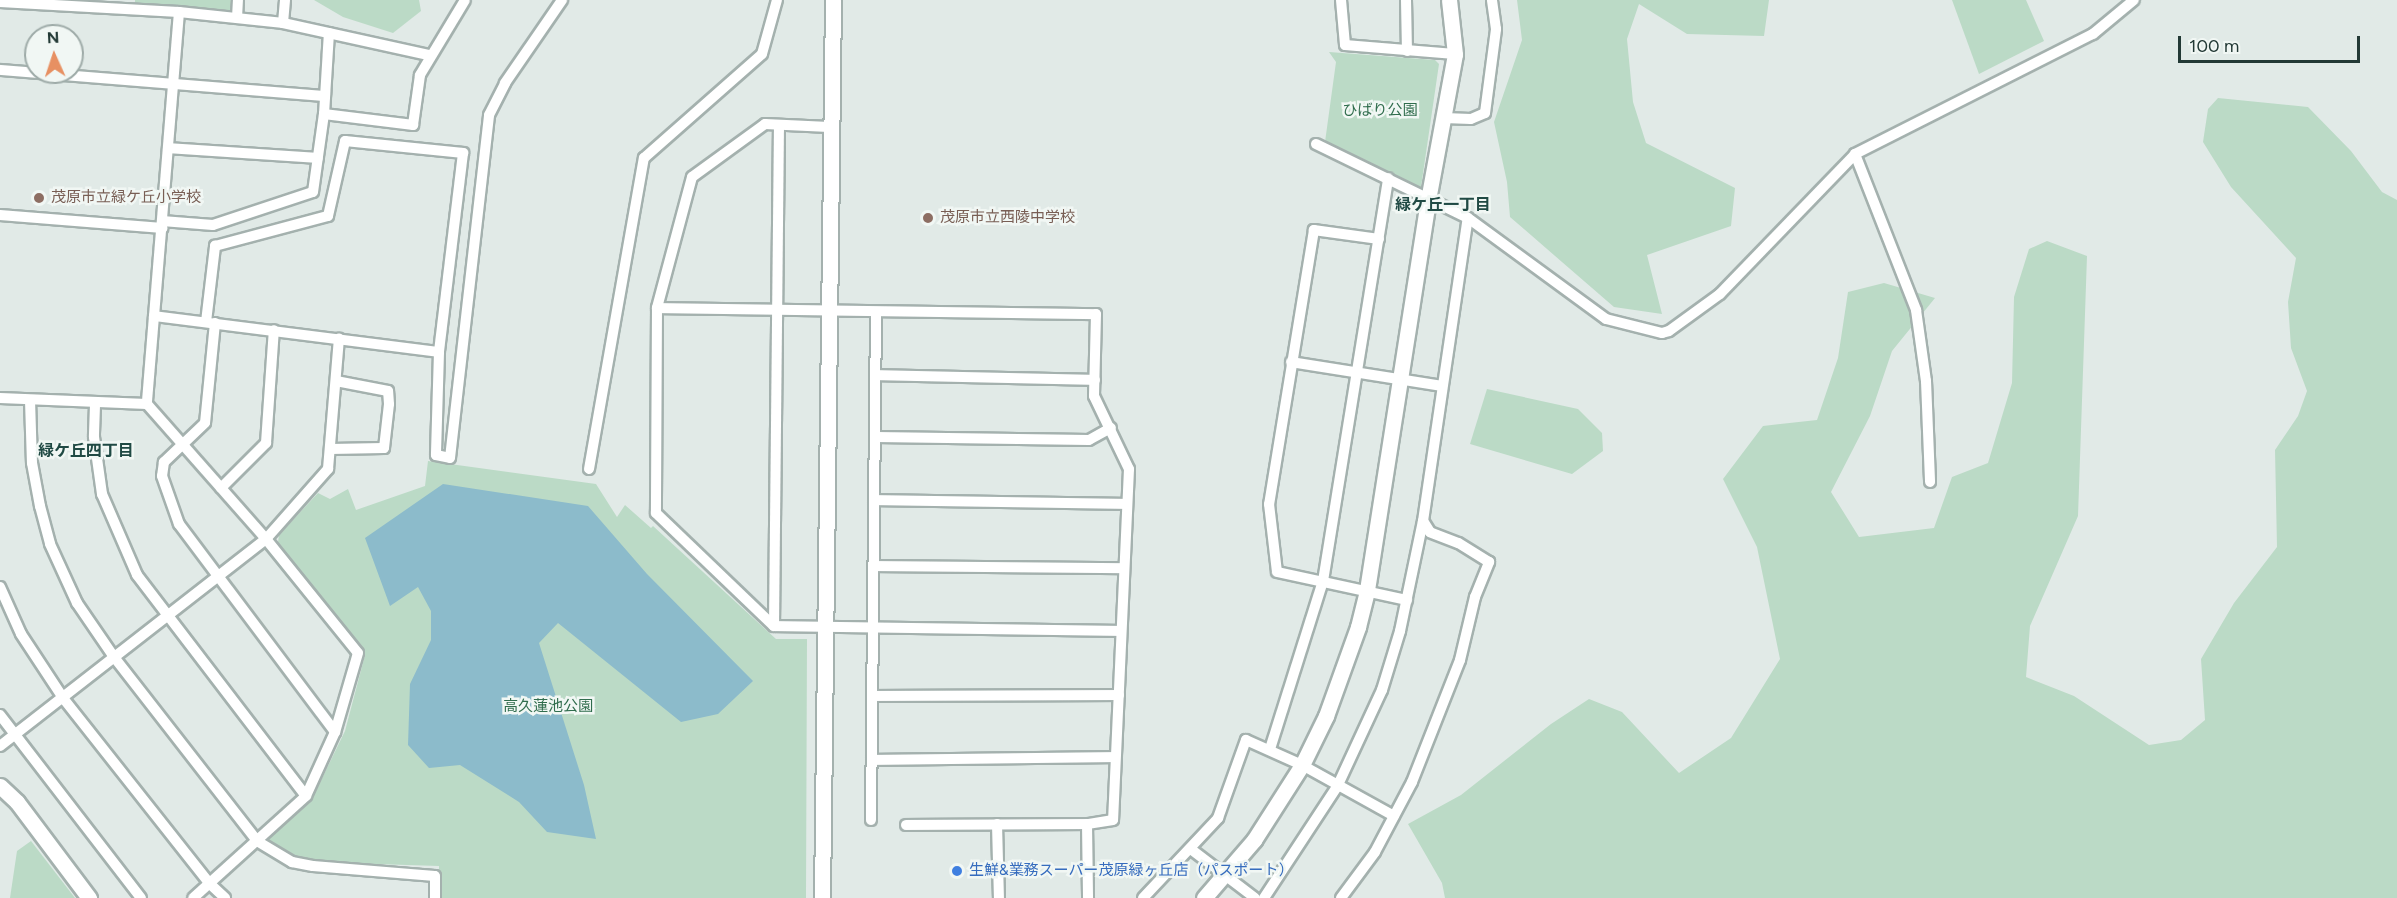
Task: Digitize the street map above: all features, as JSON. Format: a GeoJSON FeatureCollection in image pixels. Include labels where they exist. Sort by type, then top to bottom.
{"type":"FeatureCollection","features":[{"type":"Feature","properties":{"kind":"street"},"geometry":{"type":"LineString","coordinates":[[237,18],[238,0]]}},
{"type":"Feature","properties":{"kind":"street"},"geometry":{"type":"LineString","coordinates":[[283,23],[285,0]]}},
{"type":"Feature","properties":{"kind":"street"},"geometry":{"type":"LineString","coordinates":[[335,732],[216,578],[179,524],[162,476],[164,462],[206,423],[215,246],[328,216],[345,141],[463,153],[440,352],[436,455],[450,458],[489,115],[506,83],[562,0]]}},
{"type":"Feature","properties":{"kind":"street"},"geometry":{"type":"LineString","coordinates":[[589,470],[644,158],[762,54],[777,0]]}},
{"type":"Feature","properties":{"kind":"street"},"geometry":{"type":"LineString","coordinates":[[822,898],[826,310],[833,0]]}},
{"type":"Feature","properties":{"kind":"street"},"geometry":{"type":"LineString","coordinates":[[1341,0],[1345,45],[1455,54]]}},
{"type":"Feature","properties":{"kind":"street"},"geometry":{"type":"LineString","coordinates":[[1406,0],[1407,51]]}},
{"type":"Feature","properties":{"kind":"street"},"geometry":{"type":"LineString","coordinates":[[1204,898],[1254,840],[1302,765],[1343,673],[1367,590],[1428,200],[1455,54],[1449,0]]}},
{"type":"Feature","properties":{"kind":"street"},"geometry":{"type":"LineString","coordinates":[[1444,118],[1471,119],[1485,113],[1496,29],[1492,0]]}},
{"type":"Feature","properties":{"kind":"street"},"geometry":{"type":"LineString","coordinates":[[1316,144],[1468,218],[1606,320],[1662,333],[1669,332],[1720,294],[1855,154],[2075,44],[2134,0]]}},
{"type":"Feature","properties":{"kind":"street"},"geometry":{"type":"LineString","coordinates":[[324,114],[413,125],[420,75],[429,55],[462,1]]}},
{"type":"Feature","properties":{"kind":"street"},"geometry":{"type":"LineString","coordinates":[[0,2],[179,12],[283,23],[429,55]]}},
{"type":"Feature","properties":{"kind":"street"},"geometry":{"type":"LineString","coordinates":[[179,12],[147,404],[266,539],[358,653],[335,732],[306,796],[193,898]]}},
{"type":"Feature","properties":{"kind":"street"},"geometry":{"type":"LineString","coordinates":[[0,215],[162,225],[213,225],[313,192],[324,114],[329,33]]}},
{"type":"Feature","properties":{"kind":"street"},"geometry":{"type":"LineString","coordinates":[[0,70],[325,96]]}},
{"type":"Feature","properties":{"kind":"street"},"geometry":{"type":"LineString","coordinates":[[829,127],[765,124],[692,177],[657,308],[656,513],[774,626],[1120,630]]}},
{"type":"Feature","properties":{"kind":"street"},"geometry":{"type":"LineString","coordinates":[[774,626],[779,124]]}},
{"type":"Feature","properties":{"kind":"street"},"geometry":{"type":"LineString","coordinates":[[168,148],[318,158]]}},
{"type":"Feature","properties":{"kind":"street"},"geometry":{"type":"LineString","coordinates":[[1855,154],[1916,310],[1926,381],[1930,482]]}},
{"type":"Feature","properties":{"kind":"street"},"geometry":{"type":"LineString","coordinates":[[1270,749],[1323,581],[1388,178]]}},
{"type":"Feature","properties":{"kind":"street"},"geometry":{"type":"LineString","coordinates":[[1264,898],[1337,787],[1382,690],[1407,600],[1424,521],[1468,218]]}},
{"type":"Feature","properties":{"kind":"street"},"geometry":{"type":"LineString","coordinates":[[1379,239],[1314,230],[1269,504],[1277,572],[1407,600]]}},
{"type":"Feature","properties":{"kind":"street"},"geometry":{"type":"LineString","coordinates":[[657,308],[1096,314],[1094,396],[1129,469],[1113,820],[1087,824],[906,825]]}},
{"type":"Feature","properties":{"kind":"street"},"geometry":{"type":"LineString","coordinates":[[871,820],[876,312]]}},
{"type":"Feature","properties":{"kind":"street"},"geometry":{"type":"LineString","coordinates":[[154,316],[440,352]]}},
{"type":"Feature","properties":{"kind":"street"},"geometry":{"type":"LineString","coordinates":[[221,488],[266,443],[274,330]]}},
{"type":"Feature","properties":{"kind":"street"},"geometry":{"type":"LineString","coordinates":[[0,746],[266,539],[328,469],[339,339]]}},
{"type":"Feature","properties":{"kind":"street"},"geometry":{"type":"LineString","coordinates":[[1291,362],[1442,386]]}},
{"type":"Feature","properties":{"kind":"street"},"geometry":{"type":"LineString","coordinates":[[876,375],[1095,380]]}},
{"type":"Feature","properties":{"kind":"street"},"geometry":{"type":"LineString","coordinates":[[330,449],[384,448],[389,404],[388,391],[336,381]]}},
{"type":"Feature","properties":{"kind":"street"},"geometry":{"type":"LineString","coordinates":[[0,398],[95,405],[147,404]]}},
{"type":"Feature","properties":{"kind":"street"},"geometry":{"type":"LineString","coordinates":[[30,400],[32,463],[50,544],[77,603],[114,657],[257,841],[292,862],[313,866],[435,876],[435,898]]}},
{"type":"Feature","properties":{"kind":"street"},"geometry":{"type":"LineString","coordinates":[[95,405],[94,437],[102,494],[128,558],[166,617],[306,796]]}},
{"type":"Feature","properties":{"kind":"street"},"geometry":{"type":"LineString","coordinates":[[876,437],[1089,440],[1111,428]]}},
{"type":"Feature","properties":{"kind":"street"},"geometry":{"type":"LineString","coordinates":[[874,500],[1127,504]]}},
{"type":"Feature","properties":{"kind":"street"},"geometry":{"type":"LineString","coordinates":[[1341,898],[1375,852],[1412,782],[1460,660],[1475,597],[1490,562],[1458,543],[1430,532],[1424,521]]}},
{"type":"Feature","properties":{"kind":"street"},"geometry":{"type":"LineString","coordinates":[[875,566],[1124,568]]}},
{"type":"Feature","properties":{"kind":"street"},"geometry":{"type":"LineString","coordinates":[[0,587],[21,634],[63,698],[209,883],[225,898]]}},
{"type":"Feature","properties":{"kind":"street"},"geometry":{"type":"LineString","coordinates":[[873,696],[1119,694]]}},
{"type":"Feature","properties":{"kind":"street"},"geometry":{"type":"LineString","coordinates":[[0,715],[13,736],[141,898]]}},
{"type":"Feature","properties":{"kind":"street"},"geometry":{"type":"LineString","coordinates":[[1143,898],[1192,850],[1218,818],[1246,740],[1302,765],[1337,787],[1394,816]]}},
{"type":"Feature","properties":{"kind":"street"},"geometry":{"type":"LineString","coordinates":[[872,760],[1115,757]]}},
{"type":"Feature","properties":{"kind":"street"},"geometry":{"type":"LineString","coordinates":[[0,786],[17,802],[89,898]]}},
{"type":"Feature","properties":{"kind":"street"},"geometry":{"type":"LineString","coordinates":[[997,824],[999,898]]}},
{"type":"Feature","properties":{"kind":"street"},"geometry":{"type":"LineString","coordinates":[[1087,824],[1088,898]]}},
{"type":"Feature","properties":{"kind":"street"},"geometry":{"type":"LineString","coordinates":[[1192,850],[1254,898]]}},
{"type":"Feature","properties":{"kind":"green space"},"geometry":{"type":"Polygon","coordinates":[[[135,0],[232,0],[230,13],[135,7],[135,0]]]}},
{"type":"Feature","properties":{"kind":"green space"},"geometry":{"type":"Polygon","coordinates":[[[314,0],[419,0],[421,11],[393,33],[343,17],[314,0]]]}},
{"type":"Feature","properties":{"kind":"green space"},"geometry":{"type":"Polygon","coordinates":[[[1517,0],[1769,0],[1764,36],[1687,34],[1639,4],[1627,39],[1633,102],[1646,143],[1735,188],[1731,226],[1647,255],[1662,314],[1614,307],[1510,217],[1507,182],[1494,122],[1522,40],[1517,0]]]}},
{"type":"Feature","properties":{"kind":"green space"},"geometry":{"type":"Polygon","coordinates":[[[1952,0],[2026,0],[2044,41],[1979,74],[1952,0]]]}},
{"type":"Feature","properties":{"kind":"green space","name":"ひばり公園"},"geometry":{"type":"Polygon","coordinates":[[[1329,52],[1435,60],[1439,64],[1421,187],[1416,189],[1325,142],[1336,62],[1329,52]]]}},
{"type":"Feature","properties":{"kind":"green space"},"geometry":{"type":"Polygon","coordinates":[[[2218,98],[2308,107],[2351,151],[2382,192],[2397,200],[2397,898],[1445,898],[1442,883],[1408,824],[1461,795],[1551,724],[1589,699],[1622,712],[1679,773],[1731,738],[1780,659],[1757,547],[1723,479],[1763,426],[1817,420],[1838,358],[1848,292],[1884,283],[1935,298],[1892,351],[1870,416],[1831,492],[1859,537],[1934,528],[1952,477],[1988,463],[2012,383],[2014,297],[2029,249],[2047,241],[2087,256],[2078,516],[2030,626],[2026,677],[2074,696],[2149,745],[2181,740],[2205,720],[2201,659],[2234,603],[2277,547],[2275,450],[2298,416],[2307,391],[2291,348],[2288,302],[2296,258],[2231,187],[2203,142],[2208,109],[2218,98]]]}},
{"type":"Feature","properties":{"kind":"green space"},"geometry":{"type":"Polygon","coordinates":[[[1487,389],[1578,409],[1602,433],[1603,451],[1572,474],[1470,444],[1487,389]]]}},
{"type":"Feature","properties":{"kind":"green space","name":"高久蓮池公園"},"geometry":{"type":"Polygon","coordinates":[[[428,461],[596,484],[617,517],[625,505],[651,528],[653,526],[776,639],[807,639],[806,898],[439,898],[439,866],[311,862],[277,849],[268,839],[312,799],[345,731],[365,655],[278,542],[279,535],[318,493],[330,499],[348,489],[356,510],[425,486],[428,461]]]}},
{"type":"Feature","properties":{"kind":"green space"},"geometry":{"type":"Polygon","coordinates":[[[31,841],[75,898],[10,898],[17,851],[31,841]]]}},
{"type":"Feature","properties":{"kind":"water"},"geometry":{"type":"Polygon","coordinates":[[[443,484],[588,506],[647,574],[753,681],[718,714],[681,722],[558,623],[539,643],[584,785],[596,839],[547,832],[519,802],[460,765],[429,768],[408,745],[410,684],[431,640],[431,611],[418,587],[390,606],[365,538],[443,484]]]}},
{"type":"Feature","properties":{"kind":"place","name":"茂原市立緑ケ丘小学校"},"geometry":{"type":"Point","coordinates":[39,198]}},
{"type":"Feature","properties":{"kind":"place","name":"茂原市立西陵中学校"},"geometry":{"type":"Point","coordinates":[928,218]}},
{"type":"Feature","properties":{"kind":"place","name":"生鮮&業務スーパー茂原緑ヶ丘店（パスポート）"},"geometry":{"type":"Point","coordinates":[957,871]}},
{"type":"Feature","properties":{"kind":"district","name":"緑ケ丘一丁目"},"geometry":{"type":"Point","coordinates":[1443,205]}},
{"type":"Feature","properties":{"kind":"district","name":"緑ケ丘四丁目"},"geometry":{"type":"Point","coordinates":[86,451]}}]}
